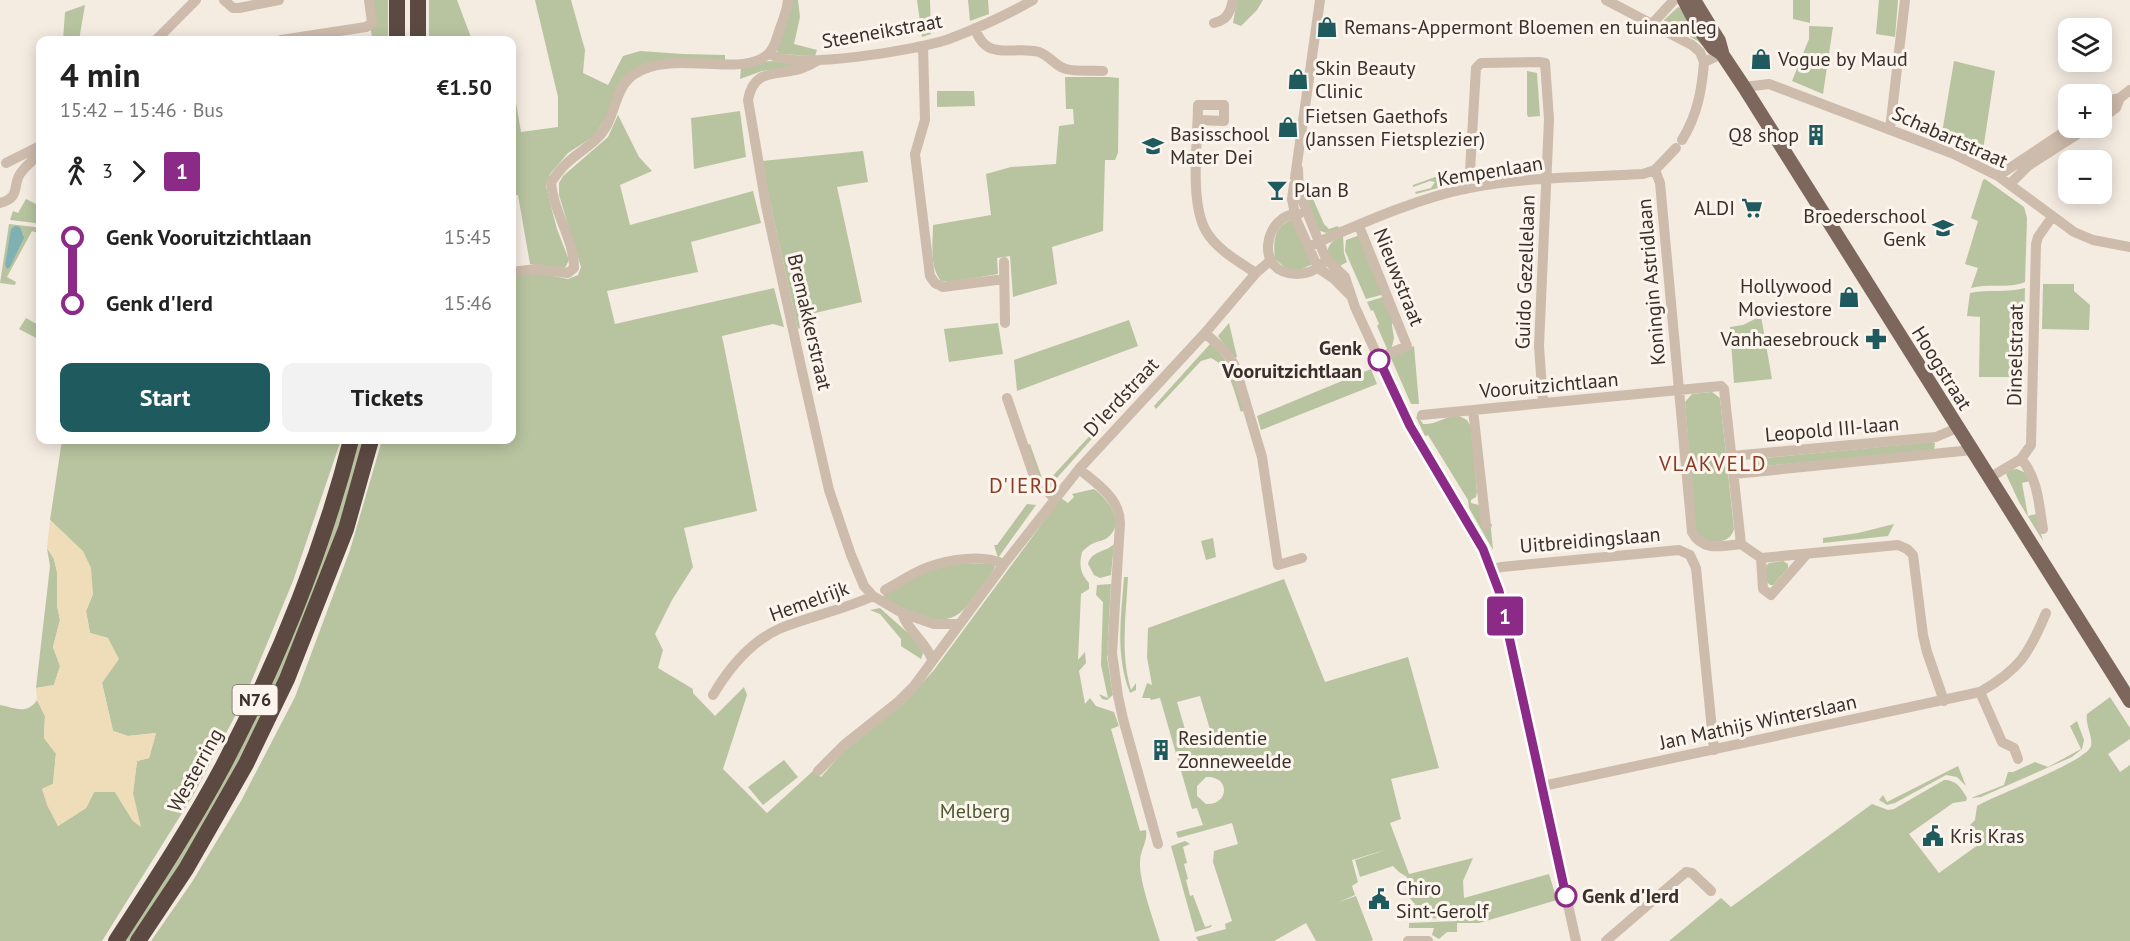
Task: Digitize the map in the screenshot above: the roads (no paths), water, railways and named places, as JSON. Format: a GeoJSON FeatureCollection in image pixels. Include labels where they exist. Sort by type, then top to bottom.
{"type":"FeatureCollection","features":[{"type":"Feature","properties":{"kind":"highway"},"geometry":{"type":"LineString","coordinates":[[397,0],[397,36]]}},
{"type":"Feature","properties":{"kind":"highway"},"geometry":{"type":"LineString","coordinates":[[418,0],[418,36]]}},
{"type":"Feature","properties":{"kind":"highway","name":"Westerring"},"geometry":{"type":"LineString","coordinates":[[116,941],[166,863],[223,766],[267,675],[321,541],[350,444]]}},
{"type":"Feature","properties":{"kind":"highway","name":"Westerring"},"geometry":{"type":"LineString","coordinates":[[138,941],[186,869],[246,764],[287,679],[346,529],[370,444]]}},
{"type":"Feature","properties":{"kind":"main road"},"geometry":{"type":"LineString","coordinates":[[1684,0],[1699,29],[1713,48],[1722,54]]}},
{"type":"Feature","properties":{"kind":"main road"},"geometry":{"type":"LineString","coordinates":[[1694,0],[1719,41],[1722,54]]}},
{"type":"Feature","properties":{"kind":"main road","name":"Hoogstraat"},"geometry":{"type":"LineString","coordinates":[[1722,54],[2130,701]]}},
{"type":"Feature","properties":{"kind":"street"},"geometry":{"type":"LineString","coordinates":[[160,36],[196,0]]}},
{"type":"Feature","properties":{"kind":"street"},"geometry":{"type":"LineString","coordinates":[[224,0],[233,8],[239,8],[279,0]]}},
{"type":"Feature","properties":{"kind":"street"},"geometry":{"type":"LineString","coordinates":[[307,36],[366,27],[372,23],[369,0]]}},
{"type":"Feature","properties":{"kind":"street"},"geometry":{"type":"LineString","coordinates":[[516,272],[536,269],[568,273],[574,268],[574,256],[552,198],[551,182],[565,164],[597,140],[607,125],[616,98],[632,75],[644,68],[672,62],[740,64],[755,62],[769,53],[783,20],[788,0]]}},
{"type":"Feature","properties":{"kind":"street","name":"Steeneikstraat"},"geometry":{"type":"LineString","coordinates":[[769,53],[774,58],[783,60],[818,61],[923,46],[948,40],[1033,0]]}},
{"type":"Feature","properties":{"kind":"street"},"geometry":{"type":"LineString","coordinates":[[1214,24],[1223,21],[1230,13],[1233,0]]}},
{"type":"Feature","properties":{"kind":"street"},"geometry":{"type":"LineString","coordinates":[[1320,0],[1292,199],[1295,213],[1314,244],[1345,277],[1350,295],[1406,418],[1483,549],[1492,570],[1499,591],[1576,941]]}},
{"type":"Feature","properties":{"kind":"street"},"geometry":{"type":"LineString","coordinates":[[1606,0],[1692,45],[1700,52],[1704,62],[1702,88],[1697,109],[1679,144],[1654,170]]}},
{"type":"Feature","properties":{"kind":"street"},"geometry":{"type":"LineString","coordinates":[[1652,24],[1674,0]]}},
{"type":"Feature","properties":{"kind":"street"},"geometry":{"type":"LineString","coordinates":[[1890,129],[1905,0]]}},
{"type":"Feature","properties":{"kind":"street"},"geometry":{"type":"LineString","coordinates":[[975,28],[978,37],[996,51],[1031,50],[1042,53],[1065,69],[1103,71]]}},
{"type":"Feature","properties":{"kind":"street"},"geometry":{"type":"LineString","coordinates":[[923,46],[925,120],[915,154],[930,276],[935,283],[943,287],[1004,279]]}},
{"type":"Feature","properties":{"kind":"street"},"geometry":{"type":"LineString","coordinates":[[1704,62],[1722,54]]}},
{"type":"Feature","properties":{"kind":"street","name":"Bremakkerstraat"},"geometry":{"type":"LineString","coordinates":[[818,61],[800,69],[767,74],[756,80],[750,89],[748,100],[775,248],[830,490],[851,555],[864,586],[873,596],[902,613],[934,624],[959,624]]}},
{"type":"Feature","properties":{"kind":"street","name":"Guido Gezellelaan"},"geometry":{"type":"LineString","coordinates":[[1468,188],[1476,68],[1481,63],[1545,63],[1549,118],[1539,346],[1544,403]]}},
{"type":"Feature","properties":{"kind":"street","name":"Schabartstraat"},"geometry":{"type":"LineString","coordinates":[[1744,87],[1769,84],[1954,154],[1998,176],[2074,232],[2093,240],[2130,247]]}},
{"type":"Feature","properties":{"kind":"street"},"geometry":{"type":"LineString","coordinates":[[2112,100],[2120,98],[2130,90]]}},
{"type":"Feature","properties":{"kind":"street"},"geometry":{"type":"LineString","coordinates":[[2112,111],[2116,108],[2120,98]]}},
{"type":"Feature","properties":{"kind":"street"},"geometry":{"type":"LineString","coordinates":[[1198,120],[1196,191],[1200,217],[1206,232],[1216,243],[1235,260],[1256,273]]}},
{"type":"Feature","properties":{"kind":"street"},"geometry":{"type":"LineString","coordinates":[[1998,176],[2058,136]]}},
{"type":"Feature","properties":{"kind":"street"},"geometry":{"type":"LineString","coordinates":[[2010,184],[2028,166],[2071,138]]}},
{"type":"Feature","properties":{"kind":"street"},"geometry":{"type":"LineString","coordinates":[[2,162],[15,160],[36,148]]}},
{"type":"Feature","properties":{"kind":"street"},"geometry":{"type":"LineString","coordinates":[[1,205],[13,196],[18,178],[25,167],[36,157]]}},
{"type":"Feature","properties":{"kind":"street"},"geometry":{"type":"LineString","coordinates":[[2,162],[13,170],[18,178]]}},
{"type":"Feature","properties":{"kind":"street"},"geometry":{"type":"LineString","coordinates":[[1298,169],[1299,192],[1308,217],[1318,268],[1333,278],[1350,295]]}},
{"type":"Feature","properties":{"kind":"street","name":"Kempenlaan"},"geometry":{"type":"LineString","coordinates":[[1314,244],[1420,202],[1468,188],[1545,179],[1643,174],[1654,170]]}},
{"type":"Feature","properties":{"kind":"street","name":"Koningin Astridlaan"},"geometry":{"type":"LineString","coordinates":[[1654,170],[1660,183],[1692,532],[1701,544],[1709,547],[1741,544]]}},
{"type":"Feature","properties":{"kind":"street"},"geometry":{"type":"LineString","coordinates":[[1308,217],[1295,213],[1283,219],[1275,227],[1268,245],[1270,261],[1280,271],[1299,274],[1318,268],[1326,259]]}},
{"type":"Feature","properties":{"kind":"street","name":"Dinselstraat"},"geometry":{"type":"LineString","coordinates":[[2021,459],[2031,445],[2032,437],[2036,244],[2038,237],[2052,217]]}},
{"type":"Feature","properties":{"kind":"street","name":"Nieuwstraat"},"geometry":{"type":"LineString","coordinates":[[1359,226],[1407,346],[1378,358]]}},
{"type":"Feature","properties":{"kind":"street"},"geometry":{"type":"LineString","coordinates":[[1004,261],[1005,323]]}},
{"type":"Feature","properties":{"kind":"street","name":"D'Ierdstraat"},"geometry":{"type":"LineString","coordinates":[[818,771],[844,745],[898,702],[914,686],[1054,498],[1205,333],[1256,273],[1270,261]]}},
{"type":"Feature","properties":{"kind":"street"},"geometry":{"type":"LineString","coordinates":[[1205,333],[1225,351],[1234,364],[1240,383],[1262,457],[1278,565],[1302,558]]}},
{"type":"Feature","properties":{"kind":"street","name":"Vooruitzichtlaan"},"geometry":{"type":"LineString","coordinates":[[1422,415],[1721,386],[1724,389],[1732,456]]}},
{"type":"Feature","properties":{"kind":"street"},"geometry":{"type":"LineString","coordinates":[[1007,398],[1035,479],[1054,498]]}},
{"type":"Feature","properties":{"kind":"street"},"geometry":{"type":"LineString","coordinates":[[1473,410],[1477,501],[1486,526]]}},
{"type":"Feature","properties":{"kind":"street","name":"Leopold III-laan"},"geometry":{"type":"LineString","coordinates":[[1732,456],[1936,437],[1957,428]]}},
{"type":"Feature","properties":{"kind":"street"},"geometry":{"type":"LineString","coordinates":[[1936,437],[1937,454]]}},
{"type":"Feature","properties":{"kind":"street","name":"Leopold III-laan"},"geometry":{"type":"LineString","coordinates":[[1734,474],[1972,450]]}},
{"type":"Feature","properties":{"kind":"street"},"geometry":{"type":"LineString","coordinates":[[1732,456],[1741,544],[1761,558],[1899,545],[1913,555],[1925,644],[1944,701]]}},
{"type":"Feature","properties":{"kind":"street"},"geometry":{"type":"LineString","coordinates":[[1989,478],[2021,459],[2027,465],[2034,480],[2043,529]]}},
{"type":"Feature","properties":{"kind":"street"},"geometry":{"type":"LineString","coordinates":[[1079,469],[1113,499],[1119,510],[1112,653],[1123,719],[1158,844]]}},
{"type":"Feature","properties":{"kind":"street","name":"Uitbreidingslaan"},"geometry":{"type":"LineString","coordinates":[[1492,570],[1501,567],[1679,550],[1690,555],[1696,568],[1714,750]]}},
{"type":"Feature","properties":{"kind":"street"},"geometry":{"type":"LineString","coordinates":[[1761,558],[1763,589],[1771,595],[1806,555]]}},
{"type":"Feature","properties":{"kind":"street"},"geometry":{"type":"LineString","coordinates":[[885,590],[926,568],[943,564],[984,559],[993,559],[1004,564]]}},
{"type":"Feature","properties":{"kind":"street","name":"Hemelrijk"},"geometry":{"type":"LineString","coordinates":[[713,695],[727,672],[766,636],[781,628],[873,596]]}},
{"type":"Feature","properties":{"kind":"street","name":"Bremakkerstraat"},"geometry":{"type":"LineString","coordinates":[[902,613],[907,624],[928,648],[932,659]]}},
{"type":"Feature","properties":{"kind":"street","name":"Jan Mathijs Winterslaan"},"geometry":{"type":"LineString","coordinates":[[1543,786],[1980,692],[2015,669],[2027,654],[2046,613]]}},
{"type":"Feature","properties":{"kind":"street"},"geometry":{"type":"LineString","coordinates":[[1980,692],[2002,742],[2014,748],[2018,759]]}},
{"type":"Feature","properties":{"kind":"street"},"geometry":{"type":"LineString","coordinates":[[1606,941],[1686,872],[1692,873],[1711,891]]}},
{"type":"Feature","properties":{"kind":"street"},"geometry":{"type":"LineString","coordinates":[[1408,941],[1428,941]]}},
{"type":"Feature","properties":{"kind":"water"},"geometry":{"type":"Polygon","coordinates":[[[15,226],[20,227],[24,238],[7,269],[5,265],[11,229],[15,226]]]}},
{"type":"Feature","properties":{"kind":"place","name":"Remans-Appermont Bloemen en tuinaanleg"},"geometry":{"type":"Point","coordinates":[1327,27]}},
{"type":"Feature","properties":{"kind":"place","name":"Vogue by Maud"},"geometry":{"type":"Point","coordinates":[1761,59]}},
{"type":"Feature","properties":{"kind":"place","name":"Skin Beauty Clinic"},"geometry":{"type":"Point","coordinates":[1298,79]}},
{"type":"Feature","properties":{"kind":"place","name":"Fietsen Gaethofs (Janssen Fietsplezier)"},"geometry":{"type":"Point","coordinates":[1288,127]}},
{"type":"Feature","properties":{"kind":"place","name":"Q8 shop"},"geometry":{"type":"Point","coordinates":[1816,135]}},
{"type":"Feature","properties":{"kind":"place","name":"Basisschool Mater Dei"},"geometry":{"type":"Point","coordinates":[1153,146]}},
{"type":"Feature","properties":{"kind":"place","name":"Plan B"},"geometry":{"type":"Point","coordinates":[1277,190]}},
{"type":"Feature","properties":{"kind":"place","name":"ALDI"},"geometry":{"type":"Point","coordinates":[1752,208]}},
{"type":"Feature","properties":{"kind":"place","name":"Broederschool Genk"},"geometry":{"type":"Point","coordinates":[1943,228]}},
{"type":"Feature","properties":{"kind":"place","name":"Hollywood Moviestore"},"geometry":{"type":"Point","coordinates":[1849,297]}},
{"type":"Feature","properties":{"kind":"place","name":"Vanhaesebrouck"},"geometry":{"type":"Point","coordinates":[1876,339]}},
{"type":"Feature","properties":{"kind":"place","name":"Genk Vooruitzichtlaan"},"geometry":{"type":"Point","coordinates":[1379,360]}},
{"type":"Feature","properties":{"kind":"place","name":"Residentie Zonneweelde"},"geometry":{"type":"Point","coordinates":[1161,750]}},
{"type":"Feature","properties":{"kind":"place","name":"Kris Kras"},"geometry":{"type":"Point","coordinates":[1933,836]}},
{"type":"Feature","properties":{"kind":"place","name":"Genk d'Ierd"},"geometry":{"type":"Point","coordinates":[1566,896]}},
{"type":"Feature","properties":{"kind":"place","name":"Chiro Sint-Gerolf"},"geometry":{"type":"Point","coordinates":[1379,899]}},
{"type":"Feature","properties":{"kind":"district","name":"VLAKVELD"},"geometry":{"type":"Point","coordinates":[1713,464]}},
{"type":"Feature","properties":{"kind":"district","name":"D'IERD"},"geometry":{"type":"Point","coordinates":[1024,486]}},
{"type":"Feature","properties":{"kind":"park label","name":"Melberg"},"geometry":{"type":"Point","coordinates":[975,811]}}]}
